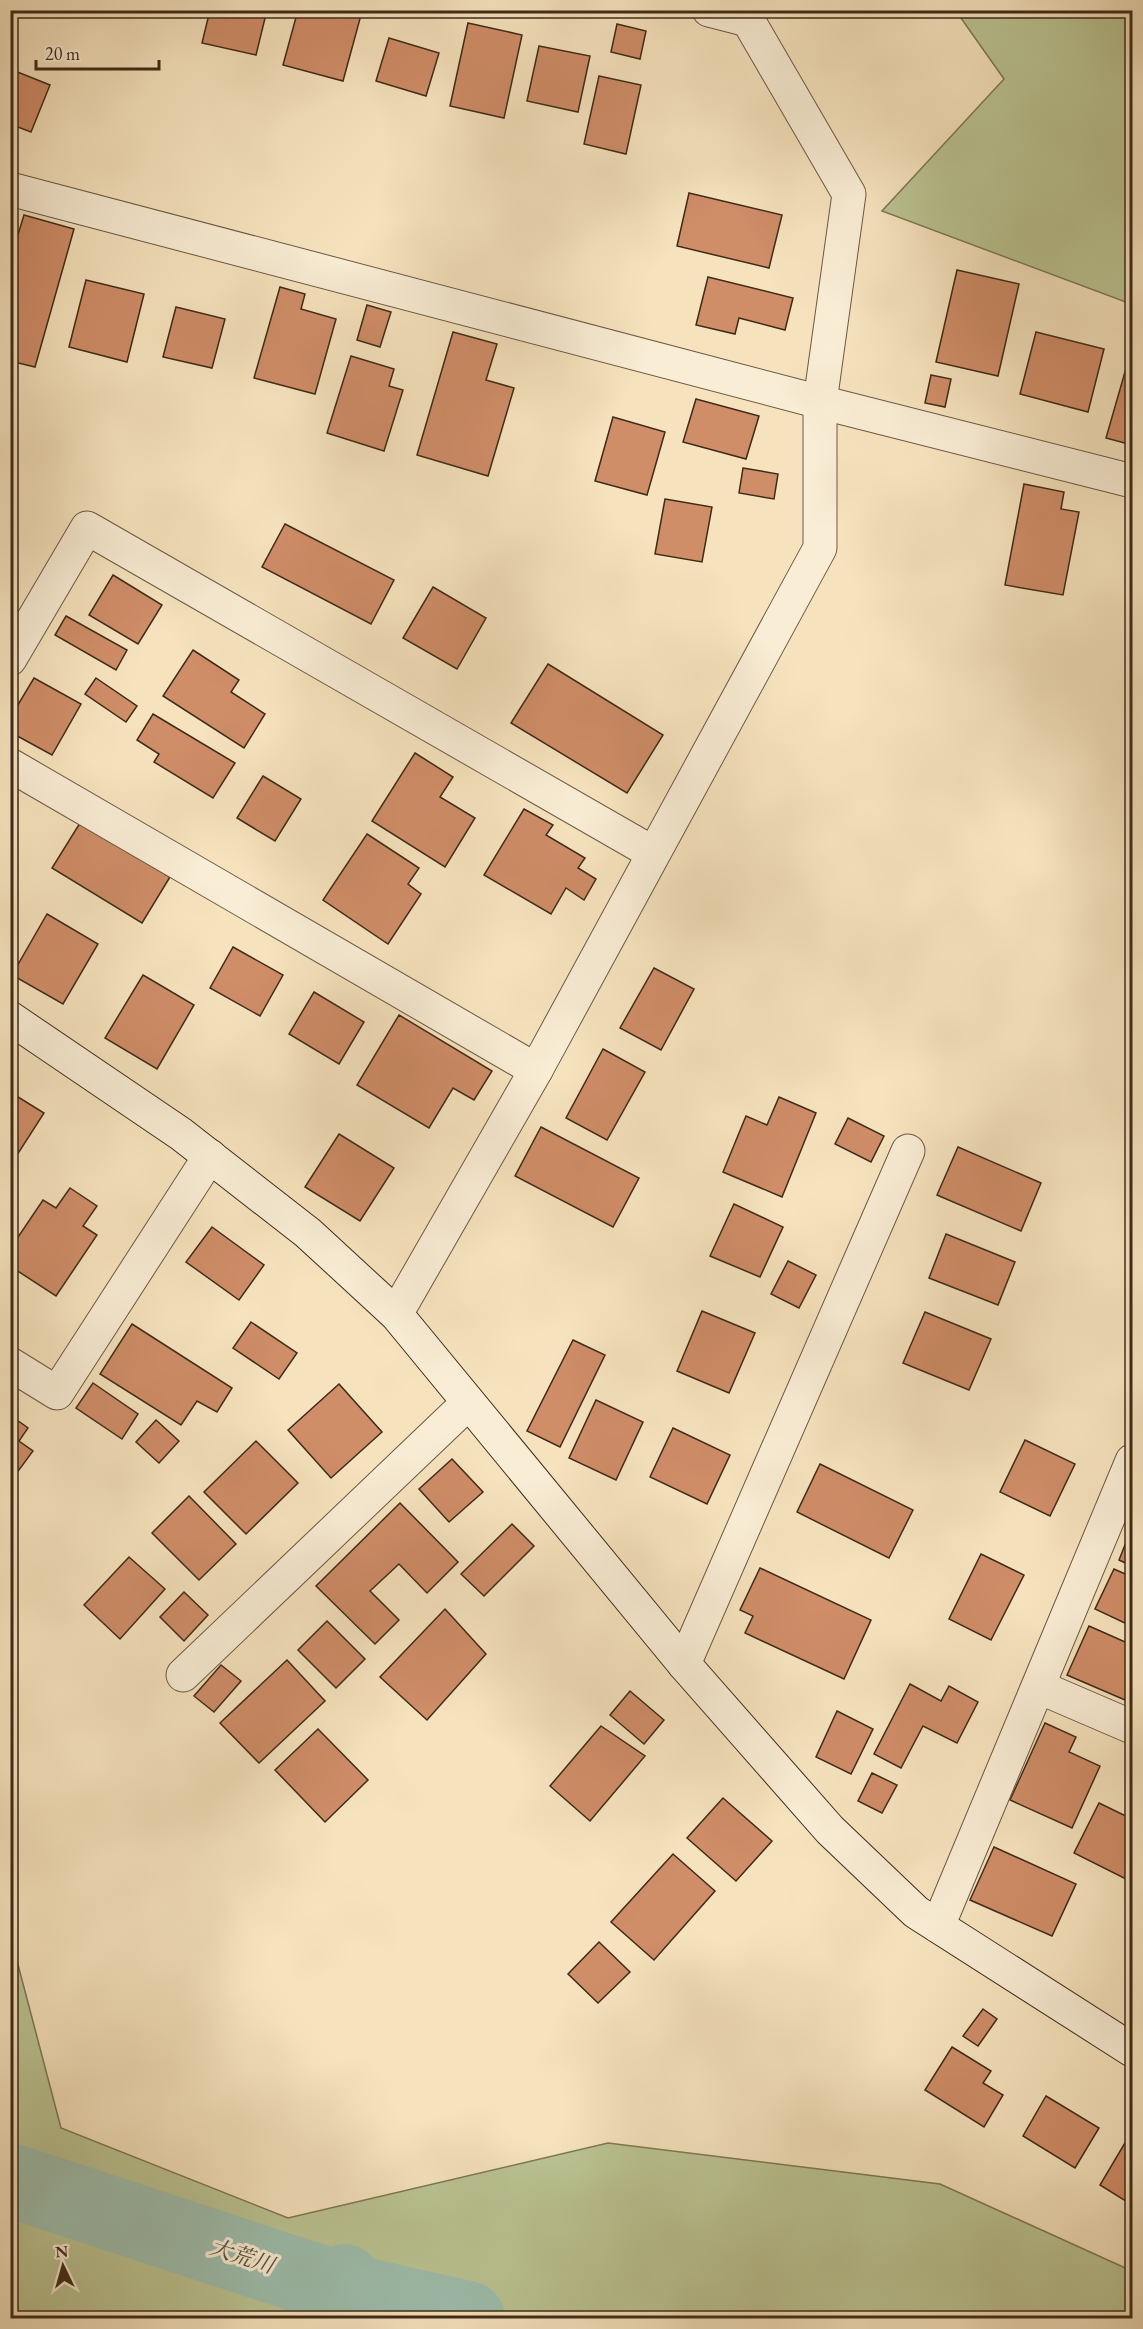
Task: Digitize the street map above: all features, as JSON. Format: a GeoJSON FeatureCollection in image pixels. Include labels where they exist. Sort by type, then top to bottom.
{"type":"FeatureCollection","features":[{"type":"Feature","properties":{"kind":"street"},"geometry":{"type":"LineString","coordinates":[[396,1314],[536,1070],[820,548],[820,402],[849,194],[749,15],[709,10]]}},
{"type":"Feature","properties":{"kind":"street"},"geometry":{"type":"LineString","coordinates":[[10,189],[1132,482]]}},
{"type":"Feature","properties":{"kind":"street"},"geometry":{"type":"LineString","coordinates":[[10,659],[87,528],[653,853]]}},
{"type":"Feature","properties":{"kind":"street"},"geometry":{"type":"LineString","coordinates":[[10,765],[536,1070]]}},
{"type":"Feature","properties":{"kind":"street"},"geometry":{"type":"LineString","coordinates":[[10,1018],[210,1156],[308,1233],[396,1314],[684,1664],[830,1830],[916,1912],[1132,2050]]}},
{"type":"Feature","properties":{"kind":"street"},"geometry":{"type":"LineString","coordinates":[[684,1664],[908,1151]]}},
{"type":"Feature","properties":{"kind":"street"},"geometry":{"type":"LineString","coordinates":[[10,1364],[57,1393],[210,1156]]}},
{"type":"Feature","properties":{"kind":"street"},"geometry":{"type":"LineString","coordinates":[[183,1675],[468,1403]]}},
{"type":"Feature","properties":{"kind":"street"},"geometry":{"type":"LineString","coordinates":[[938,1926],[1132,1461]]}},
{"type":"Feature","properties":{"kind":"street"},"geometry":{"type":"LineString","coordinates":[[1039,1687],[1132,1727]]}},
{"type":"Feature","properties":{"kind":"green space"},"geometry":{"type":"Polygon","coordinates":[[[956,11],[1132,11],[1131,304],[882,211],[1004,79],[956,11]]]}},
{"type":"Feature","properties":{"kind":"green space"},"geometry":{"type":"Polygon","coordinates":[[[11,1938],[61,2128],[288,2218],[608,2143],[940,2184],[1132,2271],[1132,2318],[11,2318],[11,1938]]]}},
{"type":"Feature","properties":{"kind":"building"},"geometry":{"type":"Polygon","coordinates":[[[210,10],[267,10],[256,55],[202,43],[210,10]]]}},
{"type":"Feature","properties":{"kind":"building"},"geometry":{"type":"Polygon","coordinates":[[[298,10],[345,10],[361,15],[343,81],[283,65],[298,10]]]}},
{"type":"Feature","properties":{"kind":"building"},"geometry":{"type":"Polygon","coordinates":[[[495,10],[520,10],[518,17],[495,10]]]}},
{"type":"Feature","properties":{"kind":"building"},"geometry":{"type":"Polygon","coordinates":[[[468,23],[522,35],[504,118],[450,106],[468,23]]]}},
{"type":"Feature","properties":{"kind":"building"},"geometry":{"type":"Polygon","coordinates":[[[617,24],[646,31],[640,59],[611,52],[617,24]]]}},
{"type":"Feature","properties":{"kind":"building"},"geometry":{"type":"Polygon","coordinates":[[[389,38],[439,53],[426,96],[376,81],[389,38]]]}},
{"type":"Feature","properties":{"kind":"building"},"geometry":{"type":"Polygon","coordinates":[[[539,46],[590,56],[578,112],[527,101],[539,46]]]}},
{"type":"Feature","properties":{"kind":"building"},"geometry":{"type":"Polygon","coordinates":[[[10,69],[50,85],[31,132],[10,124],[10,69]]]}},
{"type":"Feature","properties":{"kind":"building"},"geometry":{"type":"Polygon","coordinates":[[[599,76],[641,85],[626,154],[584,144],[599,76]]]}},
{"type":"Feature","properties":{"kind":"building"},"geometry":{"type":"Polygon","coordinates":[[[689,193],[782,215],[769,268],[677,246],[689,193]]]}},
{"type":"Feature","properties":{"kind":"building"},"geometry":{"type":"Polygon","coordinates":[[[24,215],[74,229],[35,367],[10,361],[10,261],[24,215]]]}},
{"type":"Feature","properties":{"kind":"building"},"geometry":{"type":"Polygon","coordinates":[[[957,270],[1019,284],[998,376],[936,362],[957,270]]]}},
{"type":"Feature","properties":{"kind":"building"},"geometry":{"type":"Polygon","coordinates":[[[708,277],[793,298],[785,330],[739,318],[735,334],[696,325],[708,277]]]}},
{"type":"Feature","properties":{"kind":"building"},"geometry":{"type":"Polygon","coordinates":[[[86,280],[144,294],[127,362],[69,347],[86,280]]]}},
{"type":"Feature","properties":{"kind":"building"},"geometry":{"type":"Polygon","coordinates":[[[280,287],[305,294],[301,309],[336,319],[315,394],[254,378],[280,287]]]}},
{"type":"Feature","properties":{"kind":"building"},"geometry":{"type":"Polygon","coordinates":[[[367,305],[391,312],[380,347],[357,340],[367,305]]]}},
{"type":"Feature","properties":{"kind":"building"},"geometry":{"type":"Polygon","coordinates":[[[176,307],[225,319],[212,368],[163,357],[176,307]]]}},
{"type":"Feature","properties":{"kind":"building"},"geometry":{"type":"Polygon","coordinates":[[[453,332],[497,344],[486,380],[514,388],[488,476],[417,455],[453,332]]]}},
{"type":"Feature","properties":{"kind":"building"},"geometry":{"type":"Polygon","coordinates":[[[1036,332],[1104,349],[1088,412],[1020,394],[1036,332]]]}},
{"type":"Feature","properties":{"kind":"building"},"geometry":{"type":"Polygon","coordinates":[[[1132,352],[1132,445],[1106,438],[1132,352]]]}},
{"type":"Feature","properties":{"kind":"building"},"geometry":{"type":"Polygon","coordinates":[[[351,356],[394,369],[389,386],[403,390],[384,451],[327,433],[351,356]]]}},
{"type":"Feature","properties":{"kind":"building"},"geometry":{"type":"Polygon","coordinates":[[[931,375],[951,379],[945,407],[925,403],[931,375]]]}},
{"type":"Feature","properties":{"kind":"building"},"geometry":{"type":"Polygon","coordinates":[[[696,399],[759,416],[746,459],[683,442],[696,399]]]}},
{"type":"Feature","properties":{"kind":"building"},"geometry":{"type":"Polygon","coordinates":[[[613,417],[665,432],[647,495],[595,481],[613,417]]]}},
{"type":"Feature","properties":{"kind":"building"},"geometry":{"type":"Polygon","coordinates":[[[743,468],[778,474],[774,499],[739,493],[743,468]]]}},
{"type":"Feature","properties":{"kind":"building"},"geometry":{"type":"Polygon","coordinates":[[[1024,484],[1064,492],[1061,509],[1079,512],[1063,595],[1005,585],[1024,484]]]}},
{"type":"Feature","properties":{"kind":"building"},"geometry":{"type":"Polygon","coordinates":[[[665,499],[712,507],[702,562],[655,554],[665,499]]]}},
{"type":"Feature","properties":{"kind":"building"},"geometry":{"type":"Polygon","coordinates":[[[285,524],[394,580],[371,624],[262,567],[285,524]]]}},
{"type":"Feature","properties":{"kind":"building"},"geometry":{"type":"Polygon","coordinates":[[[113,575],[162,605],[138,644],[89,615],[113,575]]]}},
{"type":"Feature","properties":{"kind":"building"},"geometry":{"type":"Polygon","coordinates":[[[433,587],[486,618],[457,669],[403,638],[433,587]]]}},
{"type":"Feature","properties":{"kind":"building"},"geometry":{"type":"Polygon","coordinates":[[[66,616],[127,650],[116,670],[55,635],[66,616]]]}},
{"type":"Feature","properties":{"kind":"building"},"geometry":{"type":"Polygon","coordinates":[[[193,650],[239,680],[231,692],[265,714],[244,748],[163,696],[193,650]]]}},
{"type":"Feature","properties":{"kind":"building"},"geometry":{"type":"Polygon","coordinates":[[[548,664],[663,735],[627,793],[511,723],[548,664]]]}},
{"type":"Feature","properties":{"kind":"building"},"geometry":{"type":"Polygon","coordinates":[[[34,678],[81,704],[52,755],[10,732],[10,718],[34,678]]]}},
{"type":"Feature","properties":{"kind":"building"},"geometry":{"type":"Polygon","coordinates":[[[96,678],[137,706],[126,722],[85,694],[96,678]]]}},
{"type":"Feature","properties":{"kind":"building"},"geometry":{"type":"Polygon","coordinates":[[[153,714],[235,763],[213,798],[154,762],[159,754],[137,740],[153,714]]]}},
{"type":"Feature","properties":{"kind":"building"},"geometry":{"type":"Polygon","coordinates":[[[415,753],[453,777],[440,797],[475,818],[445,867],[372,821],[415,753]]]}},
{"type":"Feature","properties":{"kind":"building"},"geometry":{"type":"Polygon","coordinates":[[[263,776],[301,799],[275,841],[237,818],[263,776]]]}},
{"type":"Feature","properties":{"kind":"building"},"geometry":{"type":"Polygon","coordinates":[[[524,809],[553,825],[546,835],[585,858],[578,868],[596,879],[584,900],[566,888],[551,914],[484,875],[524,809]]]}},
{"type":"Feature","properties":{"kind":"building"},"geometry":{"type":"Polygon","coordinates":[[[80,823],[170,877],[142,923],[52,868],[80,823]]]}},
{"type":"Feature","properties":{"kind":"building"},"geometry":{"type":"Polygon","coordinates":[[[367,834],[419,868],[408,884],[421,894],[388,944],[323,900],[367,834]]]}},
{"type":"Feature","properties":{"kind":"building"},"geometry":{"type":"Polygon","coordinates":[[[47,914],[98,944],[63,1004],[12,975],[47,914]]]}},
{"type":"Feature","properties":{"kind":"building"},"geometry":{"type":"Polygon","coordinates":[[[233,947],[283,975],[260,1016],[210,988],[233,947]]]}},
{"type":"Feature","properties":{"kind":"building"},"geometry":{"type":"Polygon","coordinates":[[[654,968],[694,989],[661,1050],[620,1028],[654,968]]]}},
{"type":"Feature","properties":{"kind":"building"},"geometry":{"type":"Polygon","coordinates":[[[143,975],[194,1005],[157,1069],[105,1038],[143,975]]]}},
{"type":"Feature","properties":{"kind":"building"},"geometry":{"type":"Polygon","coordinates":[[[314,992],[364,1022],[339,1064],[289,1034],[314,992]]]}},
{"type":"Feature","properties":{"kind":"building"},"geometry":{"type":"Polygon","coordinates":[[[399,1015],[492,1071],[474,1100],[453,1088],[429,1128],[357,1085],[399,1015]]]}},
{"type":"Feature","properties":{"kind":"building"},"geometry":{"type":"Polygon","coordinates":[[[603,1049],[645,1072],[607,1140],[566,1118],[603,1049]]]}},
{"type":"Feature","properties":{"kind":"building"},"geometry":{"type":"Polygon","coordinates":[[[10,1092],[44,1113],[10,1166],[10,1092]]]}},
{"type":"Feature","properties":{"kind":"building"},"geometry":{"type":"Polygon","coordinates":[[[779,1097],[816,1113],[782,1197],[723,1172],[746,1116],[767,1125],[779,1097]]]}},
{"type":"Feature","properties":{"kind":"building"},"geometry":{"type":"Polygon","coordinates":[[[848,1118],[884,1136],[871,1162],[835,1144],[848,1118]]]}},
{"type":"Feature","properties":{"kind":"building"},"geometry":{"type":"Polygon","coordinates":[[[541,1127],[639,1178],[613,1227],[515,1176],[541,1127]]]}},
{"type":"Feature","properties":{"kind":"building"},"geometry":{"type":"Polygon","coordinates":[[[339,1134],[394,1168],[360,1221],[305,1187],[339,1134]]]}},
{"type":"Feature","properties":{"kind":"building"},"geometry":{"type":"Polygon","coordinates":[[[958,1147],[1041,1183],[1021,1231],[937,1195],[958,1147]]]}},
{"type":"Feature","properties":{"kind":"building"},"geometry":{"type":"Polygon","coordinates":[[[70,1188],[97,1206],[83,1226],[97,1235],[56,1296],[10,1266],[10,1249],[43,1200],[56,1208],[70,1188]]]}},
{"type":"Feature","properties":{"kind":"building"},"geometry":{"type":"Polygon","coordinates":[[[734,1204],[783,1227],[760,1277],[710,1256],[734,1204]]]}},
{"type":"Feature","properties":{"kind":"building"},"geometry":{"type":"Polygon","coordinates":[[[212,1227],[264,1265],[239,1300],[186,1262],[212,1227]]]}},
{"type":"Feature","properties":{"kind":"building"},"geometry":{"type":"Polygon","coordinates":[[[946,1234],[1015,1262],[998,1305],[929,1278],[946,1234]]]}},
{"type":"Feature","properties":{"kind":"building"},"geometry":{"type":"Polygon","coordinates":[[[788,1261],[816,1275],[799,1308],[771,1294],[788,1261]]]}},
{"type":"Feature","properties":{"kind":"building"},"geometry":{"type":"Polygon","coordinates":[[[702,1311],[755,1333],[729,1393],[677,1371],[702,1311]]]}},
{"type":"Feature","properties":{"kind":"building"},"geometry":{"type":"Polygon","coordinates":[[[925,1312],[991,1339],[969,1390],[903,1363],[925,1312]]]}},
{"type":"Feature","properties":{"kind":"building"},"geometry":{"type":"Polygon","coordinates":[[[251,1322],[297,1353],[279,1379],[233,1348],[251,1322]]]}},
{"type":"Feature","properties":{"kind":"building"},"geometry":{"type":"Polygon","coordinates":[[[132,1324],[232,1388],[217,1412],[197,1401],[181,1425],[100,1374],[132,1324]]]}},
{"type":"Feature","properties":{"kind":"building"},"geometry":{"type":"Polygon","coordinates":[[[573,1340],[605,1355],[560,1447],[527,1431],[573,1340]]]}},
{"type":"Feature","properties":{"kind":"building"},"geometry":{"type":"Polygon","coordinates":[[[93,1383],[138,1414],[122,1439],[76,1408],[93,1383]]]}},
{"type":"Feature","properties":{"kind":"building"},"geometry":{"type":"Polygon","coordinates":[[[339,1384],[382,1432],[331,1478],[288,1430],[339,1384]]]}},
{"type":"Feature","properties":{"kind":"building"},"geometry":{"type":"Polygon","coordinates":[[[596,1400],[643,1422],[616,1480],[569,1458],[596,1400]]]}},
{"type":"Feature","properties":{"kind":"building"},"geometry":{"type":"Polygon","coordinates":[[[10,1415],[28,1428],[19,1441],[33,1451],[10,1482],[10,1415]]]}},
{"type":"Feature","properties":{"kind":"building"},"geometry":{"type":"Polygon","coordinates":[[[156,1420],[179,1441],[159,1463],[136,1442],[156,1420]]]}},
{"type":"Feature","properties":{"kind":"building"},"geometry":{"type":"Polygon","coordinates":[[[673,1428],[730,1455],[707,1504],[650,1477],[673,1428]]]}},
{"type":"Feature","properties":{"kind":"building"},"geometry":{"type":"Polygon","coordinates":[[[1025,1440],[1075,1464],[1050,1516],[1000,1492],[1025,1440]]]}},
{"type":"Feature","properties":{"kind":"building"},"geometry":{"type":"Polygon","coordinates":[[[256,1441],[298,1483],[246,1534],[204,1492],[256,1441]]]}},
{"type":"Feature","properties":{"kind":"building"},"geometry":{"type":"Polygon","coordinates":[[[452,1459],[483,1492],[449,1522],[419,1489],[452,1459]]]}},
{"type":"Feature","properties":{"kind":"building"},"geometry":{"type":"Polygon","coordinates":[[[820,1464],[913,1510],[889,1558],[797,1512],[820,1464]]]}},
{"type":"Feature","properties":{"kind":"building"},"geometry":{"type":"Polygon","coordinates":[[[189,1496],[236,1544],[199,1580],[152,1533],[189,1496]]]}},
{"type":"Feature","properties":{"kind":"building"},"geometry":{"type":"Polygon","coordinates":[[[400,1503],[458,1562],[427,1593],[399,1564],[370,1591],[399,1620],[375,1644],[316,1586],[400,1503]]]}},
{"type":"Feature","properties":{"kind":"building"},"geometry":{"type":"Polygon","coordinates":[[[512,1524],[534,1546],[484,1596],[461,1574],[512,1524]]]}},
{"type":"Feature","properties":{"kind":"building"},"geometry":{"type":"Polygon","coordinates":[[[1132,1527],[1132,1566],[1119,1560],[1132,1527]]]}},
{"type":"Feature","properties":{"kind":"building"},"geometry":{"type":"Polygon","coordinates":[[[981,1554],[1024,1575],[991,1640],[949,1619],[981,1554]]]}},
{"type":"Feature","properties":{"kind":"building"},"geometry":{"type":"Polygon","coordinates":[[[129,1557],[165,1589],[120,1639],[84,1605],[129,1557]]]}},
{"type":"Feature","properties":{"kind":"building"},"geometry":{"type":"Polygon","coordinates":[[[760,1568],[871,1620],[844,1679],[745,1633],[753,1616],[740,1610],[760,1568]]]}},
{"type":"Feature","properties":{"kind":"building"},"geometry":{"type":"Polygon","coordinates":[[[1114,1569],[1132,1577],[1132,1618],[1129,1625],[1095,1609],[1114,1569]]]}},
{"type":"Feature","properties":{"kind":"building"},"geometry":{"type":"Polygon","coordinates":[[[184,1592],[208,1615],[184,1641],[160,1617],[184,1592]]]}},
{"type":"Feature","properties":{"kind":"building"},"geometry":{"type":"Polygon","coordinates":[[[445,1609],[486,1654],[427,1720],[380,1677],[445,1609]]]}},
{"type":"Feature","properties":{"kind":"building"},"geometry":{"type":"Polygon","coordinates":[[[327,1621],[365,1659],[336,1688],[298,1650],[327,1621]]]}},
{"type":"Feature","properties":{"kind":"building"},"geometry":{"type":"Polygon","coordinates":[[[1089,1626],[1132,1645],[1132,1685],[1125,1700],[1067,1675],[1089,1626]]]}},
{"type":"Feature","properties":{"kind":"building"},"geometry":{"type":"Polygon","coordinates":[[[287,1660],[325,1701],[259,1763],[220,1723],[287,1660]]]}},
{"type":"Feature","properties":{"kind":"building"},"geometry":{"type":"Polygon","coordinates":[[[221,1665],[241,1681],[214,1712],[194,1696],[221,1665]]]}},
{"type":"Feature","properties":{"kind":"building"},"geometry":{"type":"Polygon","coordinates":[[[910,1684],[941,1701],[949,1686],[978,1702],[957,1743],[923,1726],[901,1768],[874,1754],[910,1684]]]}},
{"type":"Feature","properties":{"kind":"building"},"geometry":{"type":"Polygon","coordinates":[[[630,1691],[664,1720],[644,1744],[610,1715],[630,1691]]]}},
{"type":"Feature","properties":{"kind":"building"},"geometry":{"type":"Polygon","coordinates":[[[837,1711],[873,1729],[851,1774],[816,1757],[837,1711]]]}},
{"type":"Feature","properties":{"kind":"building"},"geometry":{"type":"Polygon","coordinates":[[[1045,1723],[1076,1737],[1069,1752],[1100,1766],[1072,1828],[1010,1800],[1045,1723]]]}},
{"type":"Feature","properties":{"kind":"building"},"geometry":{"type":"Polygon","coordinates":[[[601,1726],[645,1756],[590,1821],[550,1786],[601,1726]]]}},
{"type":"Feature","properties":{"kind":"building"},"geometry":{"type":"Polygon","coordinates":[[[318,1729],[368,1780],[325,1822],[275,1770],[318,1729]]]}},
{"type":"Feature","properties":{"kind":"building"},"geometry":{"type":"Polygon","coordinates":[[[872,1773],[897,1785],[882,1813],[858,1801],[872,1773]]]}},
{"type":"Feature","properties":{"kind":"building"},"geometry":{"type":"Polygon","coordinates":[[[723,1798],[772,1841],[736,1881],[687,1838],[723,1798]]]}},
{"type":"Feature","properties":{"kind":"building"},"geometry":{"type":"Polygon","coordinates":[[[1099,1803],[1132,1819],[1132,1882],[1074,1853],[1099,1803]]]}},
{"type":"Feature","properties":{"kind":"building"},"geometry":{"type":"Polygon","coordinates":[[[994,1847],[1076,1884],[1052,1936],[970,1900],[994,1847]]]}},
{"type":"Feature","properties":{"kind":"building"},"geometry":{"type":"Polygon","coordinates":[[[673,1854],[715,1891],[654,1960],[611,1922],[673,1854]]]}},
{"type":"Feature","properties":{"kind":"building"},"geometry":{"type":"Polygon","coordinates":[[[599,1942],[630,1972],[598,2003],[568,1974],[599,1942]]]}},
{"type":"Feature","properties":{"kind":"building"},"geometry":{"type":"Polygon","coordinates":[[[983,2009],[997,2019],[978,2046],[963,2036],[983,2009]]]}},
{"type":"Feature","properties":{"kind":"building"},"geometry":{"type":"Polygon","coordinates":[[[952,2047],[991,2071],[983,2083],[1003,2095],[984,2127],[925,2090],[952,2047]]]}},
{"type":"Feature","properties":{"kind":"building"},"geometry":{"type":"Polygon","coordinates":[[[1046,2096],[1099,2128],[1075,2168],[1023,2136],[1046,2096]]]}},
{"type":"Feature","properties":{"kind":"building"},"geometry":{"type":"Polygon","coordinates":[[[1132,2131],[1132,2205],[1100,2185],[1132,2131]]]}},
{"type":"Feature","properties":{"kind":"waterway","name":"大荒川"},"geometry":{"type":"LineString","coordinates":[[10,2180],[341,2289],[344,2281],[353,2292],[468,2318]]}}]}
